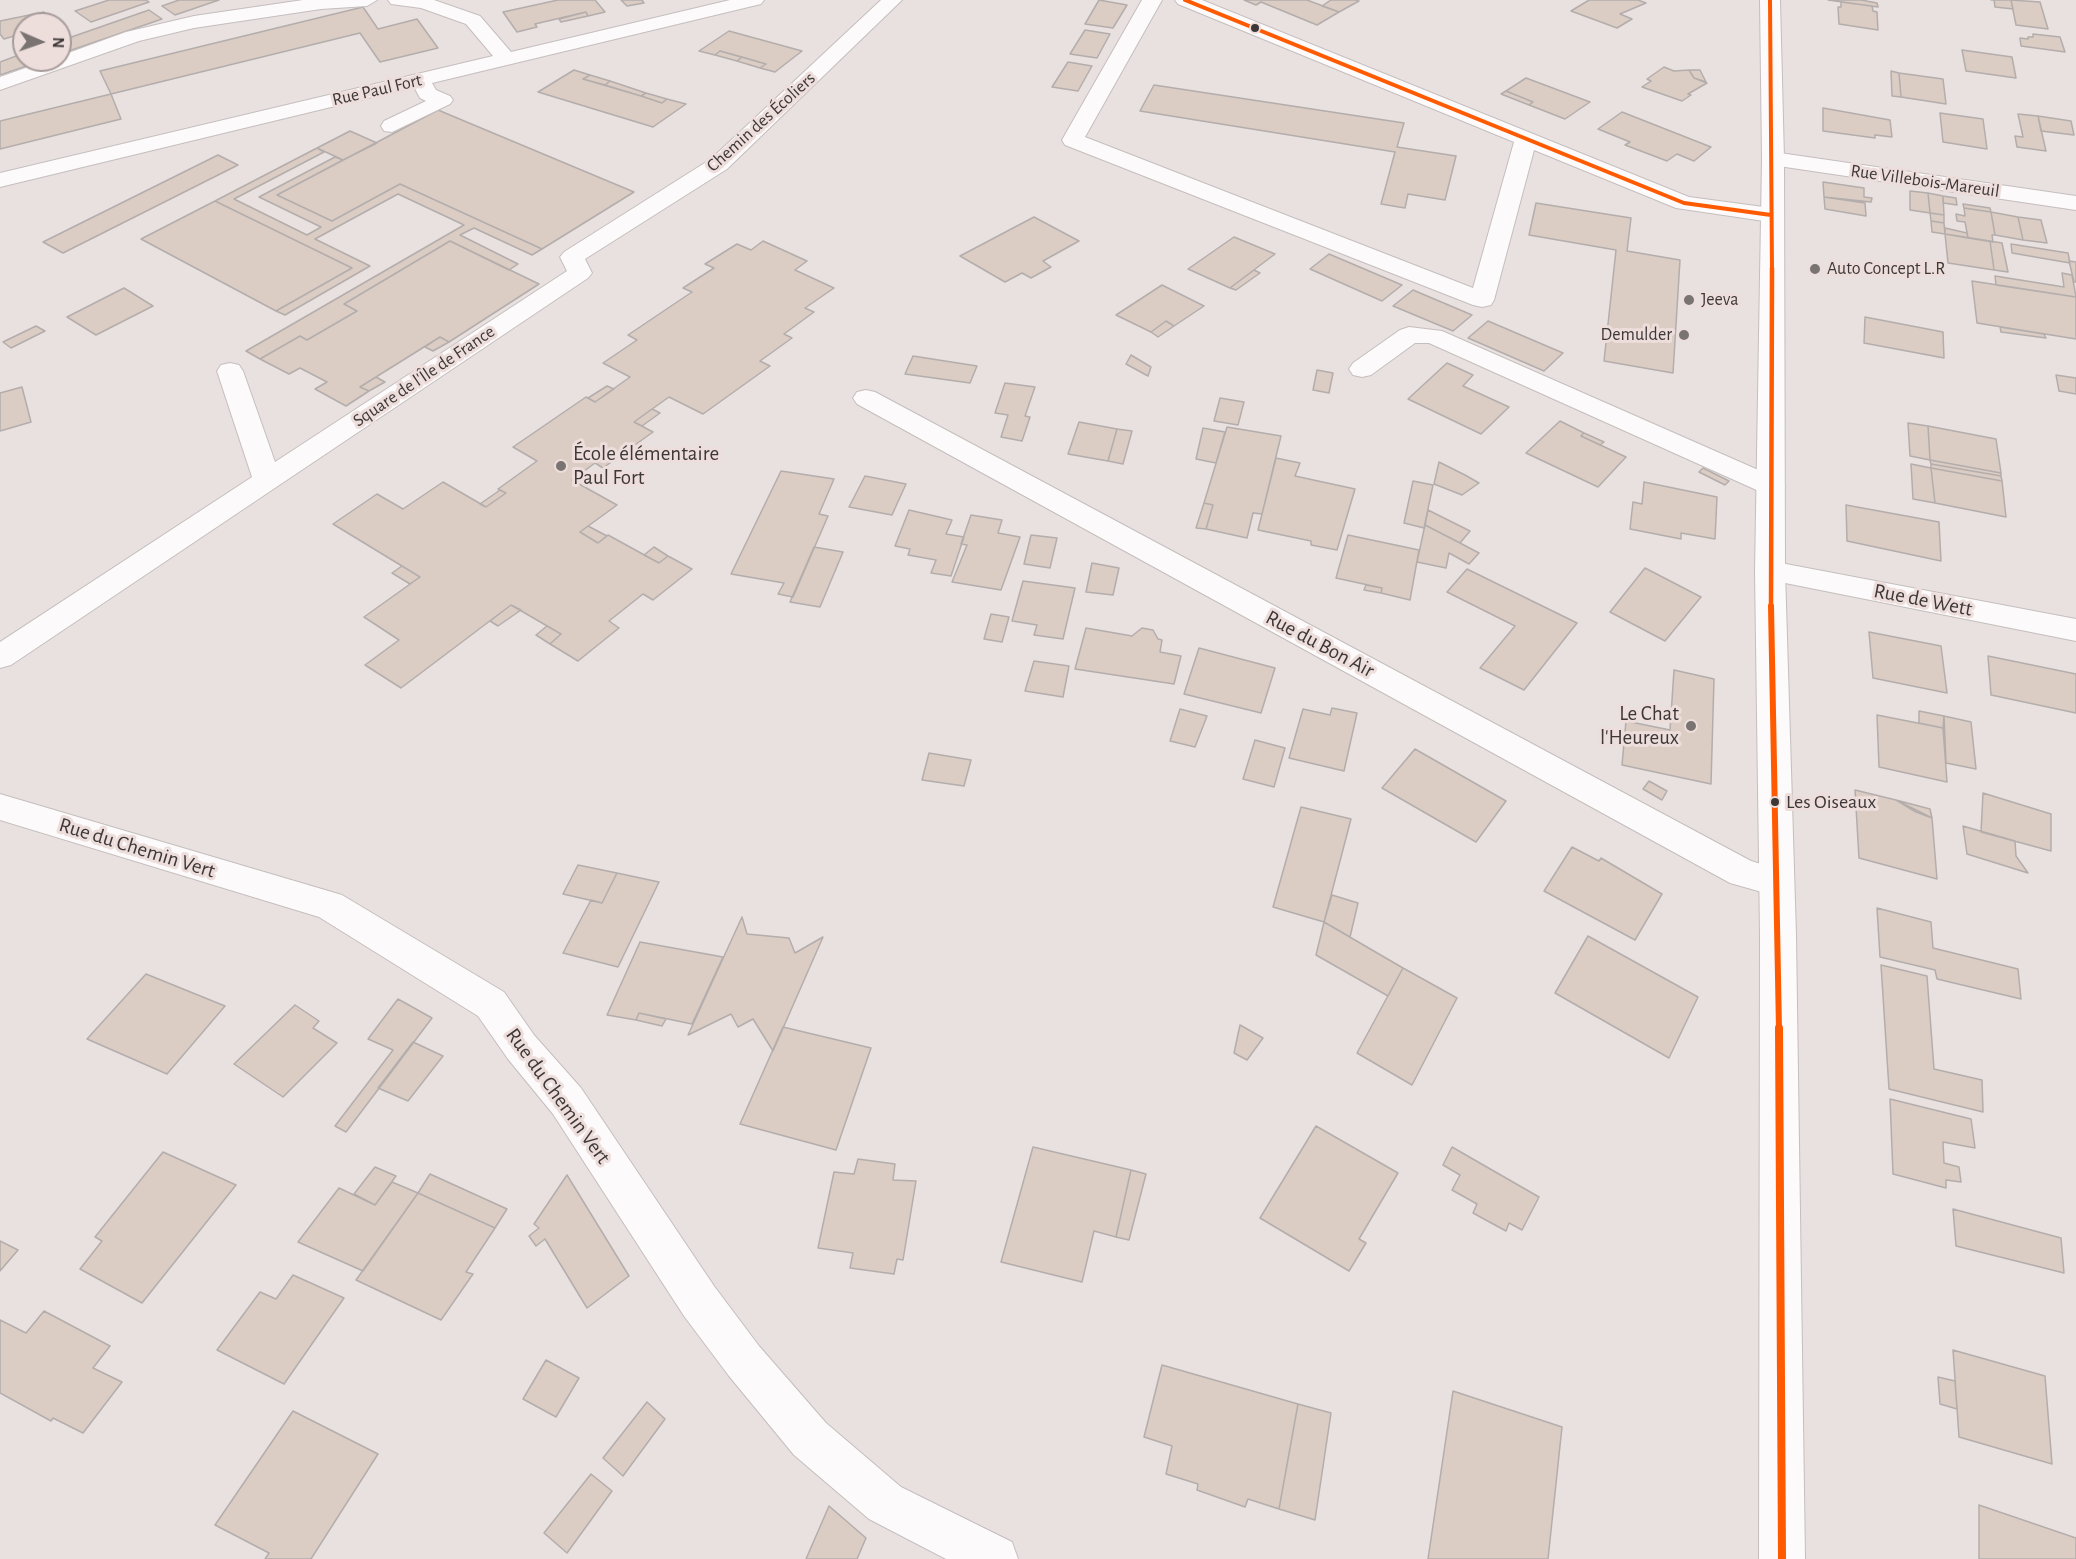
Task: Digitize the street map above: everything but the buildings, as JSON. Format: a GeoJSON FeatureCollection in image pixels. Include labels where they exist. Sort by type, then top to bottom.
{"type":"FeatureCollection","features":[{"type":"Feature","properties":{"kind":"street"},"geometry":{"type":"LineString","coordinates":[[0,84],[133,36],[194,22],[321,3],[367,0]]}},
{"type":"Feature","properties":{"kind":"street"},"geometry":{"type":"LineString","coordinates":[[398,0],[423,3],[473,20],[507,60]]}},
{"type":"Feature","properties":{"kind":"street","name":"Rue Paul Fort"},"geometry":{"type":"LineString","coordinates":[[0,180],[754,0]]}},
{"type":"Feature","properties":{"kind":"street","name":"Chemin des Écoliers"},"geometry":{"type":"LineString","coordinates":[[580,273],[572,256],[719,164],[892,0]]}},
{"type":"Feature","properties":{"kind":"street"},"geometry":{"type":"LineString","coordinates":[[1152,0],[1073,141],[1482,300],[1526,138]]}},
{"type":"Feature","properties":{"kind":"street"},"geometry":{"type":"LineString","coordinates":[[1185,0],[1684,203],[1771,215]]}},
{"type":"Feature","properties":{"kind":"street"},"geometry":{"type":"LineString","coordinates":[[1770,0],[1773,159],[1770,571],[1776,882],[1782,1559]]}},
{"type":"Feature","properties":{"kind":"street"},"geometry":{"type":"LineString","coordinates":[[392,126],[443,100],[428,94],[421,80]]}},
{"type":"Feature","properties":{"kind":"street","name":"Rue Villebois-Mareuil"},"geometry":{"type":"LineString","coordinates":[[1773,159],[2076,203]]}},
{"type":"Feature","properties":{"kind":"street","name":"Square de l'Île de France"},"geometry":{"type":"LineString","coordinates":[[0,657],[580,273]]}},
{"type":"Feature","properties":{"kind":"street"},"geometry":{"type":"LineString","coordinates":[[1362,369],[1409,335],[1433,336],[1771,486]]}},
{"type":"Feature","properties":{"kind":"street"},"geometry":{"type":"LineString","coordinates":[[230,371],[267,480]]}},
{"type":"Feature","properties":{"kind":"street","name":"Rue du Bon Air"},"geometry":{"type":"LineString","coordinates":[[866,398],[1742,873],[1776,882]]}},
{"type":"Feature","properties":{"kind":"street","name":"Rue de Wett"},"geometry":{"type":"LineString","coordinates":[[1770,571],[2076,630]]}},
{"type":"Feature","properties":{"kind":"street","name":"Rue du Chemin Vert"},"geometry":{"type":"LineString","coordinates":[[0,807],[330,905],[490,1004],[521,1047],[567,1101],[699,1301],[744,1361],[810,1439],[885,1503],[994,1559]]}},
{"type":"Feature","properties":{"kind":"transit line"},"geometry":{"type":"LineString","coordinates":[[1185,0],[1684,203],[1771,215]]}},
{"type":"Feature","properties":{"kind":"transit line"},"geometry":{"type":"LineString","coordinates":[[1770,0],[1773,159],[1770,571],[1778,935],[1782,1559]]}},
{"type":"Feature","properties":{"kind":"place","name":"Auto Concept L.R"},"geometry":{"type":"Point","coordinates":[1815,269]}},
{"type":"Feature","properties":{"kind":"place","name":"Jeeva"},"geometry":{"type":"Point","coordinates":[1689,300]}},
{"type":"Feature","properties":{"kind":"place","name":"Demulder"},"geometry":{"type":"Point","coordinates":[1684,335]}},
{"type":"Feature","properties":{"kind":"place","name":"École élémentaire Paul Fort"},"geometry":{"type":"Point","coordinates":[561,466]}},
{"type":"Feature","properties":{"kind":"place","name":"Le Chat l'Heureux"},"geometry":{"type":"Point","coordinates":[1691,726]}},
{"type":"Feature","properties":{"kind":"place","name":"Les Oiseaux"},"geometry":{"type":"Point","coordinates":[1775,802]}}]}
